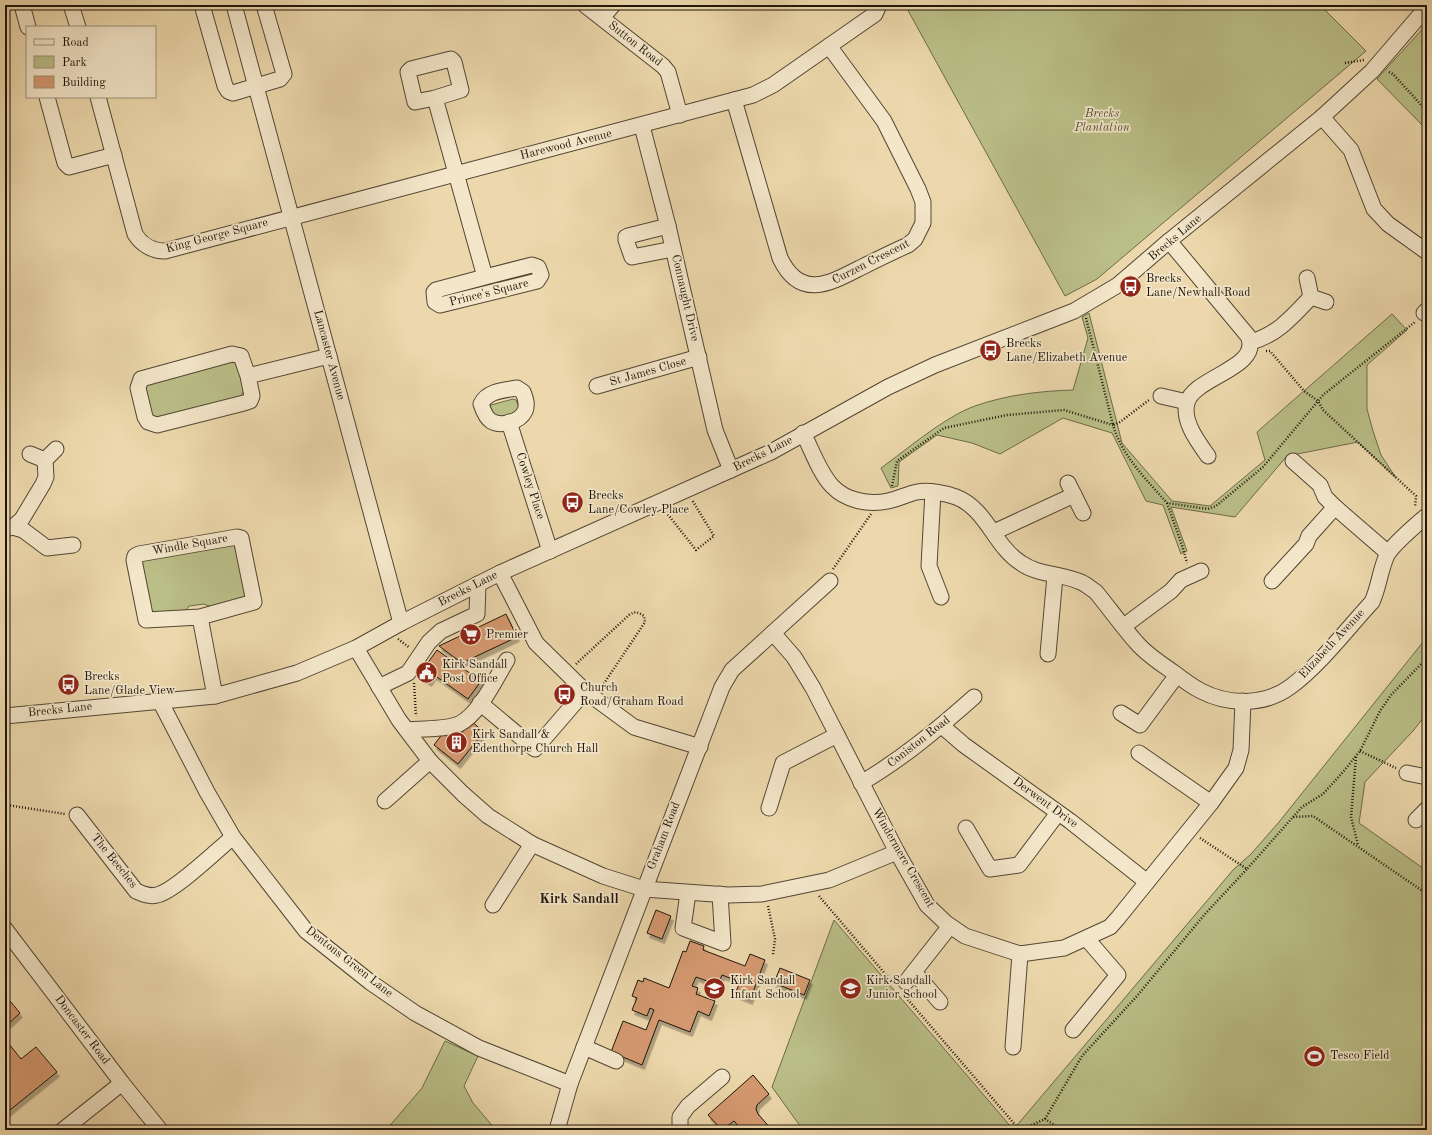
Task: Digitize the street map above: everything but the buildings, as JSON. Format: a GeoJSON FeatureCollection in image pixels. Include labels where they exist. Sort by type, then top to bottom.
{"type":"FeatureCollection","features":[{"type":"Feature","properties":{"kind":"street"},"geometry":{"type":"LineString","coordinates":[[22,5],[28,26]]}},
{"type":"Feature","properties":{"kind":"street"},"geometry":{"type":"LineString","coordinates":[[71,5],[78,26]]}},
{"type":"Feature","properties":{"kind":"street"},"geometry":{"type":"LineString","coordinates":[[202,5],[225,86],[228,91],[233,93],[280,79],[284,74],[264,5]]}},
{"type":"Feature","properties":{"kind":"street","name":"Lancaster Avenue"},"geometry":{"type":"LineString","coordinates":[[234,5],[401,623]]}},
{"type":"Feature","properties":{"kind":"street","name":"Sutton Road"},"geometry":{"type":"LineString","coordinates":[[585,5],[663,66],[668,72],[680,114]]}},
{"type":"Feature","properties":{"kind":"street"},"geometry":{"type":"LineString","coordinates":[[602,18],[613,5]]}},
{"type":"Feature","properties":{"kind":"street","name":"Harewood Avenue"},"geometry":{"type":"LineString","coordinates":[[292,216],[642,126],[764,90],[875,14],[880,5]]}},
{"type":"Feature","properties":{"kind":"street","name":"Brecks Lane"},"geometry":{"type":"LineString","coordinates":[[5,716],[215,696],[297,673],[356,648],[401,623],[500,573],[771,452],[888,387],[935,365],[1074,311],[1118,286],[1169,241],[1322,117],[1376,66],[1427,7]]}},
{"type":"Feature","properties":{"kind":"street","name":"Curzen Crescent"},"geometry":{"type":"LineString","coordinates":[[734,100],[780,258],[790,275],[806,284],[828,284],[908,244],[915,239],[923,223],[923,202],[918,189],[884,121],[829,46]]}},
{"type":"Feature","properties":{"kind":"street"},"geometry":{"type":"LineString","coordinates":[[47,98],[65,163],[69,167],[114,155]]}},
{"type":"Feature","properties":{"kind":"street","name":"King George Square"},"geometry":{"type":"LineString","coordinates":[[98,98],[135,234],[139,242],[158,251],[165,251],[292,216]]}},
{"type":"Feature","properties":{"kind":"street","name":"Prince's Square"},"geometry":{"type":"LineString","coordinates":[[435,98],[485,277]]}},
{"type":"Feature","properties":{"kind":"street"},"geometry":{"type":"LineString","coordinates":[[1322,117],[1351,150],[1374,209],[1388,224],[1427,252]]}},
{"type":"Feature","properties":{"kind":"street","name":"Connaught Drive"},"geometry":{"type":"LineString","coordinates":[[642,126],[668,226],[715,430],[731,470]]}},
{"type":"Feature","properties":{"kind":"street"},"geometry":{"type":"LineString","coordinates":[[668,226],[628,236],[626,237],[626,240],[632,257],[673,249]]}},
{"type":"Feature","properties":{"kind":"street"},"geometry":{"type":"LineString","coordinates":[[1169,241],[1248,336],[1250,346]]}},
{"type":"Feature","properties":{"kind":"street","name":"Prince's Square"},"geometry":{"type":"LineString","coordinates":[[532,265],[538,268],[541,275],[538,281],[440,305],[435,302],[434,292],[436,290],[485,277],[532,265]]}},
{"type":"Feature","properties":{"kind":"street"},"geometry":{"type":"LineString","coordinates":[[1307,278],[1311,297]]}},
{"type":"Feature","properties":{"kind":"street"},"geometry":{"type":"LineString","coordinates":[[1208,456],[1194,434],[1187,417],[1187,402],[1197,388],[1233,367],[1250,346],[1280,329],[1311,297]]}},
{"type":"Feature","properties":{"kind":"street"},"geometry":{"type":"LineString","coordinates":[[1311,297],[1326,302]]}},
{"type":"Feature","properties":{"kind":"street"},"geometry":{"type":"LineString","coordinates":[[232,354],[241,356],[248,376],[252,396],[250,401],[158,425],[148,422],[145,417],[138,388],[140,379],[232,354]]}},
{"type":"Feature","properties":{"kind":"street"},"geometry":{"type":"LineString","coordinates":[[248,376],[329,356]]}},
{"type":"Feature","properties":{"kind":"street","name":"St James Close"},"geometry":{"type":"LineString","coordinates":[[597,386],[699,357]]}},
{"type":"Feature","properties":{"kind":"street"},"geometry":{"type":"LineString","coordinates":[[1161,396],[1187,402]]}},
{"type":"Feature","properties":{"kind":"street","name":"Cowley Place"},"geometry":{"type":"LineString","coordinates":[[509,422],[550,551]]}},
{"type":"Feature","properties":{"kind":"street","name":"Elizabeth Avenue"},"geometry":{"type":"LineString","coordinates":[[803,433],[832,486],[843,495],[854,500],[872,503],[889,501],[918,492],[933,492],[956,497],[981,514],[1010,555],[1020,563],[1034,571],[1078,580],[1096,592],[1136,642],[1152,657],[1199,690],[1213,697],[1232,701],[1258,701],[1288,688],[1304,675],[1372,602],[1378,590],[1382,567],[1388,553],[1422,514]]}},
{"type":"Feature","properties":{"kind":"street"},"geometry":{"type":"LineString","coordinates":[[45,460],[56,450]]}},
{"type":"Feature","properties":{"kind":"street"},"geometry":{"type":"LineString","coordinates":[[30,454],[45,460]]}},
{"type":"Feature","properties":{"kind":"street"},"geometry":{"type":"LineString","coordinates":[[9,528],[22,519],[43,484],[46,477],[45,460]]}},
{"type":"Feature","properties":{"kind":"street"},"geometry":{"type":"LineString","coordinates":[[1293,461],[1320,485],[1330,502],[1388,553]]}},
{"type":"Feature","properties":{"kind":"street"},"geometry":{"type":"LineString","coordinates":[[994,532],[1071,489],[1083,513]]}},
{"type":"Feature","properties":{"kind":"street"},"geometry":{"type":"LineString","coordinates":[[933,492],[929,566],[941,597]]}},
{"type":"Feature","properties":{"kind":"street"},"geometry":{"type":"LineString","coordinates":[[1272,581],[1306,544],[1309,536],[1330,502]]}},
{"type":"Feature","properties":{"kind":"street"},"geometry":{"type":"LineString","coordinates":[[9,528],[23,530],[47,548],[73,545]]}},
{"type":"Feature","properties":{"kind":"street","name":"Windle Square"},"geometry":{"type":"LineString","coordinates":[[237,537],[241,538],[254,602],[200,617],[146,620],[134,560],[135,556],[139,554],[237,537]]}},
{"type":"Feature","properties":{"kind":"street"},"geometry":{"type":"LineString","coordinates":[[500,573],[536,643],[589,695],[634,727],[700,747]]}},
{"type":"Feature","properties":{"kind":"street"},"geometry":{"type":"LineString","coordinates":[[1124,626],[1195,573]]}},
{"type":"Feature","properties":{"kind":"street"},"geometry":{"type":"LineString","coordinates":[[1048,654],[1055,576]]}},
{"type":"Feature","properties":{"kind":"street","name":"Graham Road"},"geometry":{"type":"LineString","coordinates":[[557,1130],[570,1084],[700,747],[722,686],[732,670],[830,581]]}},
{"type":"Feature","properties":{"kind":"street"},"geometry":{"type":"LineString","coordinates":[[379,687],[408,673],[429,642],[441,631],[477,614],[478,584]]}},
{"type":"Feature","properties":{"kind":"street"},"geometry":{"type":"LineString","coordinates":[[200,617],[215,696]]}},
{"type":"Feature","properties":{"kind":"street","name":"Windermere Crescent"},"geometry":{"type":"LineString","coordinates":[[773,633],[794,657],[813,688],[897,852],[927,905],[950,926],[965,936],[1020,954],[1064,948],[1087,939],[1110,927],[1211,803],[1236,768],[1241,750],[1243,701]]}},
{"type":"Feature","properties":{"kind":"street"},"geometry":{"type":"LineString","coordinates":[[356,648],[379,687],[412,729],[430,761],[463,794],[488,816],[532,844],[603,876],[644,889],[688,893],[762,894],[829,880],[897,852]]}},
{"type":"Feature","properties":{"kind":"street"},"geometry":{"type":"LineString","coordinates":[[412,729],[459,724],[468,718],[480,703],[507,660]]}},
{"type":"Feature","properties":{"kind":"street"},"geometry":{"type":"LineString","coordinates":[[1121,713],[1140,725],[1165,704],[1177,675]]}},
{"type":"Feature","properties":{"kind":"street"},"geometry":{"type":"LineString","coordinates":[[480,703],[535,749],[589,695]]}},
{"type":"Feature","properties":{"kind":"street","name":"Coniston Road"},"geometry":{"type":"LineString","coordinates":[[861,783],[900,759],[942,726],[974,697]]}},
{"type":"Feature","properties":{"kind":"street","name":"Dentons Green Lane"},"geometry":{"type":"LineString","coordinates":[[160,701],[207,792],[233,837],[306,931],[370,982],[415,1013],[479,1048],[570,1084]]}},
{"type":"Feature","properties":{"kind":"street","name":"Derwent Drive"},"geometry":{"type":"LineString","coordinates":[[942,726],[964,745],[1058,812],[1148,882]]}},
{"type":"Feature","properties":{"kind":"street"},"geometry":{"type":"LineString","coordinates":[[769,808],[783,764],[837,735]]}},
{"type":"Feature","properties":{"kind":"street"},"geometry":{"type":"LineString","coordinates":[[1140,753],[1211,803]]}},
{"type":"Feature","properties":{"kind":"street"},"geometry":{"type":"LineString","coordinates":[[385,801],[430,761]]}},
{"type":"Feature","properties":{"kind":"street"},"geometry":{"type":"LineString","coordinates":[[1407,773],[1427,777]]}},
{"type":"Feature","properties":{"kind":"street"},"geometry":{"type":"LineString","coordinates":[[1416,820],[1427,809]]}},
{"type":"Feature","properties":{"kind":"street"},"geometry":{"type":"LineString","coordinates":[[966,828],[990,869],[1019,865],[1058,812]]}},
{"type":"Feature","properties":{"kind":"street","name":"The Beeches"},"geometry":{"type":"LineString","coordinates":[[77,815],[136,891],[147,896],[158,895],[170,889],[233,837]]}},
{"type":"Feature","properties":{"kind":"street"},"geometry":{"type":"LineString","coordinates":[[493,905],[532,844]]}},
{"type":"Feature","properties":{"kind":"street"},"geometry":{"type":"LineString","coordinates":[[688,893],[683,928],[723,943],[720,894]]}},
{"type":"Feature","properties":{"kind":"street"},"geometry":{"type":"LineString","coordinates":[[940,1002],[905,984],[950,926]]}},
{"type":"Feature","properties":{"kind":"street","name":"Doncaster Road"},"geometry":{"type":"LineString","coordinates":[[5,929],[122,1083],[160,1130]]}},
{"type":"Feature","properties":{"kind":"street"},"geometry":{"type":"LineString","coordinates":[[1072,1030],[1118,975],[1087,939]]}},
{"type":"Feature","properties":{"kind":"street"},"geometry":{"type":"LineString","coordinates":[[1013,1048],[1020,954]]}},
{"type":"Feature","properties":{"kind":"street"},"geometry":{"type":"LineString","coordinates":[[584,1047],[616,1061]]}},
{"type":"Feature","properties":{"kind":"street"},"geometry":{"type":"LineString","coordinates":[[680,1130],[680,1117],[688,1106],[722,1077]]}},
{"type":"Feature","properties":{"kind":"street"},"geometry":{"type":"LineString","coordinates":[[63,1130],[122,1083]]}},
{"type":"Feature","properties":{"kind":"path"},"geometry":{"type":"LineString","coordinates":[[1376,66],[1393,74],[1423,107],[1427,108]]}},
{"type":"Feature","properties":{"kind":"path"},"geometry":{"type":"LineString","coordinates":[[1082,306],[1117,439],[1126,454],[1167,503],[1182,546],[1195,573]]}},
{"type":"Feature","properties":{"kind":"path"},"geometry":{"type":"LineString","coordinates":[[1167,503],[1208,509],[1216,506],[1263,467],[1323,395],[1425,312]]}},
{"type":"Feature","properties":{"kind":"path"},"geometry":{"type":"LineString","coordinates":[[1250,346],[1270,351],[1304,391],[1318,401],[1323,410],[1416,496],[1422,514]]}},
{"type":"Feature","properties":{"kind":"path"},"geometry":{"type":"LineString","coordinates":[[830,581],[833,570],[894,484],[897,461],[944,428],[1007,415],[1064,410],[1113,425],[1120,422],[1151,398],[1161,396]]}},
{"type":"Feature","properties":{"kind":"path"},"geometry":{"type":"LineString","coordinates":[[658,502],[696,550],[714,536],[686,490]]}},
{"type":"Feature","properties":{"kind":"path"},"geometry":{"type":"LineString","coordinates":[[565,673],[629,615],[634,612],[639,612],[644,616],[645,622],[589,695]]}},
{"type":"Feature","properties":{"kind":"path"},"geometry":{"type":"LineString","coordinates":[[387,631],[417,660],[412,729]]}},
{"type":"Feature","properties":{"kind":"path"},"geometry":{"type":"LineString","coordinates":[[809,885],[905,984],[1017,1127],[1023,1130],[1045,1119],[1082,1056],[1137,996],[1205,914],[1302,807],[1324,794],[1356,756],[1391,695],[1427,658]]}},
{"type":"Feature","properties":{"kind":"path"},"geometry":{"type":"LineString","coordinates":[[1360,750],[1407,773]]}},
{"type":"Feature","properties":{"kind":"path"},"geometry":{"type":"LineString","coordinates":[[1356,756],[1351,817],[1358,846]]}},
{"type":"Feature","properties":{"kind":"path"},"geometry":{"type":"LineString","coordinates":[[5,803],[7,805],[77,815]]}},
{"type":"Feature","properties":{"kind":"path"},"geometry":{"type":"LineString","coordinates":[[1293,817],[1313,816],[1427,894]]}},
{"type":"Feature","properties":{"kind":"path"},"geometry":{"type":"LineString","coordinates":[[1188,831],[1247,869]]}},
{"type":"Feature","properties":{"kind":"path"},"geometry":{"type":"LineString","coordinates":[[762,894],[771,915],[775,939],[773,955]]}},
{"type":"Feature","properties":{"kind":"path"},"geometry":{"type":"LineString","coordinates":[[1045,1119],[1062,1130]]}},
{"type":"Feature","properties":{"kind":"green space","name":"Brecks Plantation"},"geometry":{"type":"Polygon","coordinates":[[[905,5],[1320,5],[1366,51],[1097,279],[1065,296],[905,5]]]}},
{"type":"Feature","properties":{"kind":"green space"},"geometry":{"type":"Polygon","coordinates":[[[1427,24],[1427,130],[1377,79],[1427,24]]]}},
{"type":"Feature","properties":{"kind":"green space"},"geometry":{"type":"Polygon","coordinates":[[[1089,313],[1122,443],[1172,501],[1210,506],[1265,460],[1257,432],[1392,314],[1407,330],[1367,365],[1367,409],[1381,455],[1396,478],[1358,442],[1287,456],[1235,517],[1171,507],[1187,551],[1181,554],[1163,505],[1146,501],[1112,433],[1063,418],[1000,454],[972,443],[937,435],[899,462],[898,486],[891,488],[881,468],[952,417],[975,406],[1011,396],[1048,391],[1073,390],[1088,338],[1082,317],[1089,313]]]}},
{"type":"Feature","properties":{"kind":"green space"},"geometry":{"type":"Polygon","coordinates":[[[229,360],[237,364],[244,390],[240,398],[153,420],[144,384],[229,360]]]}},
{"type":"Feature","properties":{"kind":"green space"},"geometry":{"type":"Polygon","coordinates":[[[513,399],[516,400],[519,407],[516,413],[495,419],[488,408],[491,405],[513,399]]]}},
{"type":"Feature","properties":{"kind":"green space"},"geometry":{"type":"Polygon","coordinates":[[[231,542],[238,547],[248,591],[241,600],[214,608],[204,604],[189,606],[184,613],[152,616],[139,564],[147,557],[231,542]]]}},
{"type":"Feature","properties":{"kind":"green space"},"geometry":{"type":"Polygon","coordinates":[[[1427,637],[1427,713],[1413,731],[1365,782],[1359,823],[1427,871],[1427,1130],[1013,1130],[1233,870],[1251,854],[1279,822],[1427,637]]]}},
{"type":"Feature","properties":{"kind":"green space","name":"Kirk Sandall Junior School"},"geometry":{"type":"Polygon","coordinates":[[[834,920],[1012,1128],[1011,1130],[803,1130],[772,1087],[834,920]]]}},
{"type":"Feature","properties":{"kind":"green space"},"geometry":{"type":"Polygon","coordinates":[[[445,1041],[478,1056],[464,1086],[473,1103],[496,1130],[386,1130],[422,1088],[445,1041]]]}},
{"type":"Feature","properties":{"kind":"place","name":"Brecks Lane/Newhall Road"},"geometry":{"type":"Point","coordinates":[1131,286]}},
{"type":"Feature","properties":{"kind":"place","name":"Brecks Lane/Elizabeth Avenue"},"geometry":{"type":"Point","coordinates":[990,351]}},
{"type":"Feature","properties":{"kind":"place","name":"Brecks Lane/Cowley Place"},"geometry":{"type":"Point","coordinates":[573,503]}},
{"type":"Feature","properties":{"kind":"place","name":"Premier"},"geometry":{"type":"Point","coordinates":[471,635]}},
{"type":"Feature","properties":{"kind":"place","name":"Kirk Sandall Post Office"},"geometry":{"type":"Point","coordinates":[427,672]}},
{"type":"Feature","properties":{"kind":"place","name":"Brecks Lane/Glade View"},"geometry":{"type":"Point","coordinates":[69,684]}},
{"type":"Feature","properties":{"kind":"place","name":"Church Road/Graham Road"},"geometry":{"type":"Point","coordinates":[564,695]}},
{"type":"Feature","properties":{"kind":"place","name":"Kirk Sandall & Edenthorpe Church Hall"},"geometry":{"type":"Point","coordinates":[456,742]}},
{"type":"Feature","properties":{"kind":"place","name":"Kirk Sandall Infant School"},"geometry":{"type":"Point","coordinates":[714,988]}},
{"type":"Feature","properties":{"kind":"place","name":"Kirk Sandall Junior School"},"geometry":{"type":"Point","coordinates":[851,988]}},
{"type":"Feature","properties":{"kind":"place","name":"Tesco Field"},"geometry":{"type":"Point","coordinates":[1314,1056]}},
{"type":"Feature","properties":{"kind":"district","name":"Kirk Sandall"},"geometry":{"type":"Point","coordinates":[579,899]}}]}
